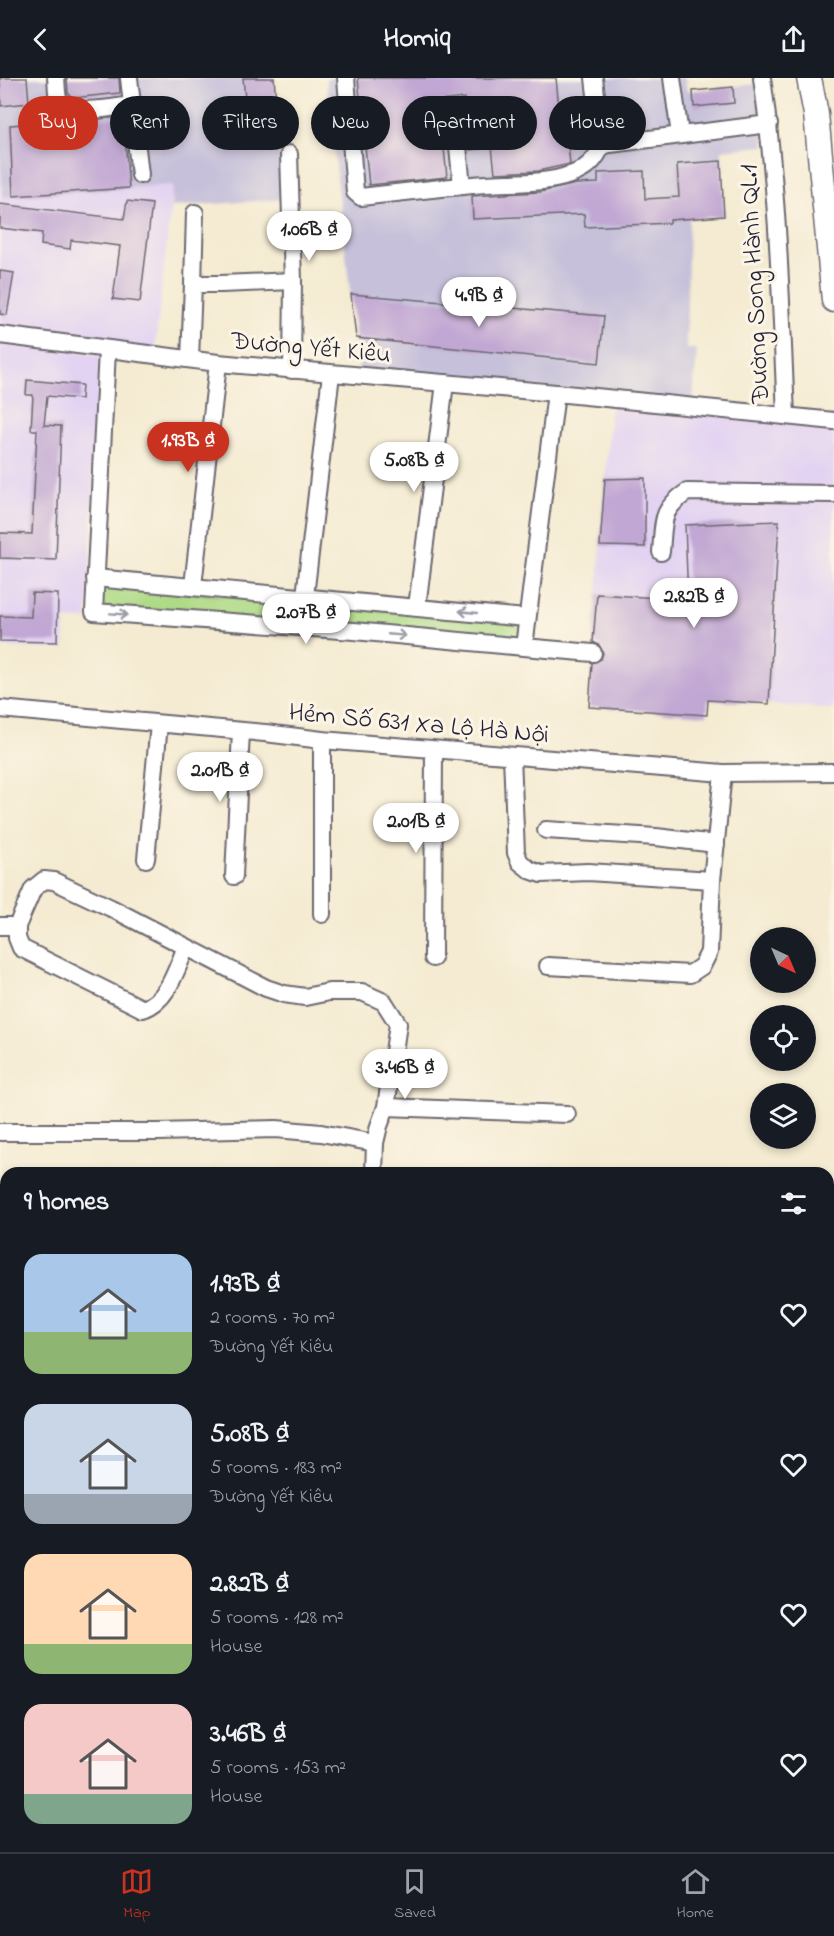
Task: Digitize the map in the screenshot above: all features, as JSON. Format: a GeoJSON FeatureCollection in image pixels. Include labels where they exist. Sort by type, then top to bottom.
{"type":"FeatureCollection","features":[{"type":"Feature","properties":{"kind":"highway"},"geometry":{"type":"LineString","coordinates":[[809,78],[816,114],[834,300]]}},
{"type":"Feature","properties":{"kind":"highway"},"geometry":{"type":"LineString","coordinates":[[816,114],[821,78]]}},
{"type":"Feature","properties":{"kind":"street"},"geometry":{"type":"LineString","coordinates":[[56,78],[58,98],[64,107],[74,110],[110,107]]}},
{"type":"Feature","properties":{"kind":"street"},"geometry":{"type":"LineString","coordinates":[[129,78],[131,96]]}},
{"type":"Feature","properties":{"kind":"street"},"geometry":{"type":"LineString","coordinates":[[346,78],[355,192],[361,197],[570,175],[592,164],[600,150]]}},
{"type":"Feature","properties":{"kind":"street"},"geometry":{"type":"LineString","coordinates":[[594,78],[596,96]]}},
{"type":"Feature","properties":{"kind":"street"},"geometry":{"type":"LineString","coordinates":[[672,78],[680,135]]}},
{"type":"Feature","properties":{"kind":"street","name":"Đường Song Hành QL.1"},"geometry":{"type":"LineString","coordinates":[[762,78],[769,124],[777,222],[786,416]]}},
{"type":"Feature","properties":{"kind":"street"},"geometry":{"type":"LineString","coordinates":[[646,139],[769,124]]}},
{"type":"Feature","properties":{"kind":"street"},"geometry":{"type":"LineString","coordinates":[[137,150],[140,175]]}},
{"type":"Feature","properties":{"kind":"street"},"geometry":{"type":"LineString","coordinates":[[458,150],[462,186]]}},
{"type":"Feature","properties":{"kind":"street"},"geometry":{"type":"LineString","coordinates":[[289,154],[293,281],[292,370]]}},
{"type":"Feature","properties":{"kind":"street"},"geometry":{"type":"LineString","coordinates":[[190,359],[195,213]]}},
{"type":"Feature","properties":{"kind":"street"},"geometry":{"type":"LineString","coordinates":[[193,284],[293,281]]}},
{"type":"Feature","properties":{"kind":"street","name":"Đường Yết Kiêu"},"geometry":{"type":"LineString","coordinates":[[0,335],[218,363],[556,393],[834,421]]}},
{"type":"Feature","properties":{"kind":"street"},"geometry":{"type":"LineString","coordinates":[[108,350],[94,612],[354,631],[593,654]]}},
{"type":"Feature","properties":{"kind":"street"},"geometry":{"type":"LineString","coordinates":[[193,586],[218,363]]}},
{"type":"Feature","properties":{"kind":"street"},"geometry":{"type":"LineString","coordinates":[[305,596],[332,374]]}},
{"type":"Feature","properties":{"kind":"street"},"geometry":{"type":"LineString","coordinates":[[417,607],[446,383]]}},
{"type":"Feature","properties":{"kind":"street"},"geometry":{"type":"LineString","coordinates":[[524,647],[556,393]]}},
{"type":"Feature","properties":{"kind":"street"},"geometry":{"type":"LineString","coordinates":[[661,552],[664,515],[672,502],[687,492],[834,494]]}},
{"type":"Feature","properties":{"kind":"street"},"geometry":{"type":"LineString","coordinates":[[95,578],[526,618]]}},
{"type":"Feature","properties":{"kind":"street","name":"Hẻm Số 631 Xa Lộ Hà Nội"},"geometry":{"type":"LineString","coordinates":[[0,709],[434,750],[723,773],[834,772]]}},
{"type":"Feature","properties":{"kind":"street"},"geometry":{"type":"LineString","coordinates":[[146,859],[159,724]]}},
{"type":"Feature","properties":{"kind":"street"},"geometry":{"type":"LineString","coordinates":[[234,876],[241,731]]}},
{"type":"Feature","properties":{"kind":"street"},"geometry":{"type":"LineString","coordinates":[[322,740],[322,914]]}},
{"type":"Feature","properties":{"kind":"street"},"geometry":{"type":"LineString","coordinates":[[433,958],[434,750]]}},
{"type":"Feature","properties":{"kind":"street"},"geometry":{"type":"LineString","coordinates":[[512,756],[516,853],[520,862],[530,870],[541,874],[588,872],[712,880]]}},
{"type":"Feature","properties":{"kind":"street"},"geometry":{"type":"LineString","coordinates":[[548,966],[690,974],[702,966],[709,952],[712,880],[723,773]]}},
{"type":"Feature","properties":{"kind":"street"},"geometry":{"type":"LineString","coordinates":[[546,830],[656,837],[716,844]]}},
{"type":"Feature","properties":{"kind":"street"},"geometry":{"type":"LineString","coordinates":[[186,947],[165,993],[154,1005],[143,1010],[21,948],[17,938],[18,926],[33,889],[44,880],[54,881],[111,908],[266,988],[305,997],[329,992],[362,993],[384,1002],[399,1024],[386,1107],[375,1143],[374,1167]]}},
{"type":"Feature","properties":{"kind":"street"},"geometry":{"type":"LineString","coordinates":[[0,926],[18,926]]}},
{"type":"Feature","properties":{"kind":"street"},"geometry":{"type":"LineString","coordinates":[[386,1107],[567,1114]]}},
{"type":"Feature","properties":{"kind":"street"},"geometry":{"type":"LineString","coordinates":[[0,1131],[158,1132],[276,1129],[321,1133],[375,1143]]}},
{"type":"Feature","properties":{"kind":"shaded area"},"geometry":{"type":"Polygon","coordinates":[[[0,78],[275,78],[276,96],[202,96],[202,150],[280,150],[284,199],[171,207],[173,185],[4,197],[0,159],[0,78]]]}},
{"type":"Feature","properties":{"kind":"shaded area"},"geometry":{"type":"Polygon","coordinates":[[[326,78],[685,78],[687,91],[758,84],[765,146],[722,150],[724,216],[689,219],[686,349],[697,349],[693,402],[359,371],[334,150],[390,150],[390,96],[328,96],[326,78]]]}},
{"type":"Feature","properties":{"kind":"shaded area"},"geometry":{"type":"Polygon","coordinates":[[[0,159],[4,197],[173,185],[155,350],[0,329],[0,159]]]}},
{"type":"Feature","properties":{"kind":"shaded area"},"geometry":{"type":"Polygon","coordinates":[[[0,340],[101,355],[87,620],[65,619],[64,649],[0,647],[0,340]]]}},
{"type":"Feature","properties":{"kind":"shaded area"},"geometry":{"type":"Polygon","coordinates":[[[611,404],[834,427],[834,709],[709,700],[707,715],[589,707],[611,404]]]}},
{"type":"Feature","properties":{"kind":"green space"},"geometry":{"type":"Polygon","coordinates":[[[100,584],[520,623],[519,641],[100,607],[100,584]]]}},
{"type":"Feature","properties":{"kind":"building"},"geometry":{"type":"Polygon","coordinates":[[[0,78],[27,78],[28,96],[18,96],[18,104],[1,106],[0,78]]]}},
{"type":"Feature","properties":{"kind":"building"},"geometry":{"type":"Polygon","coordinates":[[[67,78],[119,78],[120,93],[71,96],[68,93],[67,78]]]}},
{"type":"Feature","properties":{"kind":"building"},"geometry":{"type":"Polygon","coordinates":[[[243,78],[274,78],[275,96],[245,96],[243,78]]]}},
{"type":"Feature","properties":{"kind":"building"},"geometry":{"type":"Polygon","coordinates":[[[358,78],[556,78],[558,96],[549,96],[549,150],[569,150],[570,164],[538,171],[495,173],[492,150],[537,150],[537,96],[402,96],[402,150],[444,150],[447,177],[369,185],[365,150],[390,150],[390,96],[360,96],[358,78]]]}},
{"type":"Feature","properties":{"kind":"building"},"geometry":{"type":"Polygon","coordinates":[[[733,87],[734,103],[694,107],[693,91],[733,87]]]}},
{"type":"Feature","properties":{"kind":"building"},"geometry":{"type":"Polygon","coordinates":[[[110,118],[110,150],[126,150],[129,188],[13,196],[10,125],[18,124],[18,150],[98,150],[98,119],[110,118]]]}},
{"type":"Feature","properties":{"kind":"building"},"geometry":{"type":"Polygon","coordinates":[[[721,161],[724,216],[670,220],[670,223],[585,227],[584,214],[473,219],[472,196],[540,192],[576,184],[598,183],[598,173],[644,171],[645,199],[679,197],[677,164],[721,161]]]}},
{"type":"Feature","properties":{"kind":"building"},"geometry":{"type":"Polygon","coordinates":[[[127,201],[152,204],[140,302],[113,299],[120,246],[71,240],[70,249],[41,245],[42,233],[0,228],[0,204],[124,219],[127,201]]]}},
{"type":"Feature","properties":{"kind":"building"},"geometry":{"type":"Polygon","coordinates":[[[0,271],[14,273],[7,315],[0,314],[0,271]]]}},
{"type":"Feature","properties":{"kind":"building"},"geometry":{"type":"Polygon","coordinates":[[[351,294],[604,316],[599,363],[356,338],[351,294]]]}},
{"type":"Feature","properties":{"kind":"building"},"geometry":{"type":"Polygon","coordinates":[[[27,380],[82,385],[81,399],[47,396],[44,425],[61,426],[56,560],[0,558],[0,533],[32,534],[37,430],[31,430],[33,395],[26,395],[27,380]]]}},
{"type":"Feature","properties":{"kind":"building"},"geometry":{"type":"Polygon","coordinates":[[[645,478],[645,547],[600,546],[605,479],[645,478]]]}},
{"type":"Feature","properties":{"kind":"building"},"geometry":{"type":"Polygon","coordinates":[[[779,521],[769,704],[708,700],[707,715],[589,707],[592,663],[601,659],[603,653],[599,645],[593,642],[597,594],[688,600],[685,525],[779,521]]]}},
{"type":"Feature","properties":{"kind":"building"},"geometry":{"type":"Polygon","coordinates":[[[32,593],[58,594],[57,642],[0,641],[0,616],[31,617],[32,593]]]}}]}
